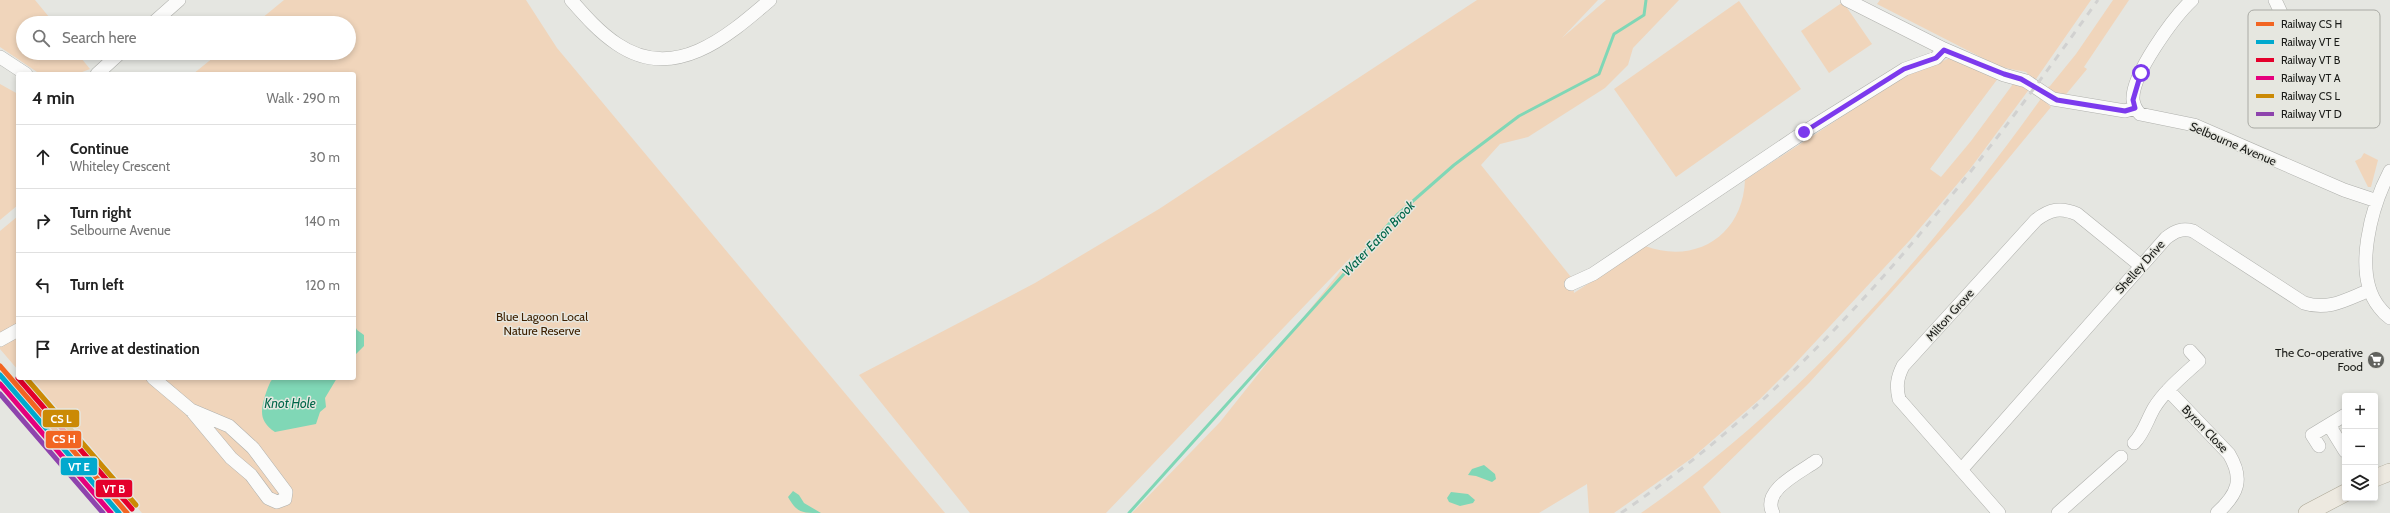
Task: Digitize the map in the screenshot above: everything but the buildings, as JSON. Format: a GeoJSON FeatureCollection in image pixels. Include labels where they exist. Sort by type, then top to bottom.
{"type":"FeatureCollection","features":[{"type":"Feature","properties":{"kind":"main road"},"geometry":{"type":"LineString","coordinates":[[2378,477],[2390,472]]}},
{"type":"Feature","properties":{"kind":"main road"},"geometry":{"type":"LineString","coordinates":[[2307,513],[2342,494]]}},
{"type":"Feature","properties":{"kind":"street"},"geometry":{"type":"LineString","coordinates":[[161,16],[179,0]]}},
{"type":"Feature","properties":{"kind":"street"},"geometry":{"type":"LineString","coordinates":[[571,0],[594,26],[617,45],[641,57],[659,60],[679,58],[704,49],[742,24],[770,0]]}},
{"type":"Feature","properties":{"kind":"street"},"geometry":{"type":"LineString","coordinates":[[1847,0],[1944,50],[2004,74],[2021,79],[2057,100],[2125,111],[2135,108],[2133,100],[2141,73],[2171,24],[2192,0]]}},
{"type":"Feature","properties":{"kind":"street"},"geometry":{"type":"LineString","coordinates":[[2275,0],[2280,10]]}},
{"type":"Feature","properties":{"kind":"street"},"geometry":{"type":"LineString","coordinates":[[1571,284],[1593,274],[1804,132],[1904,69],[1936,58],[1944,50]]}},
{"type":"Feature","properties":{"kind":"street"},"geometry":{"type":"LineString","coordinates":[[0,57],[23,72]]}},
{"type":"Feature","properties":{"kind":"street"},"geometry":{"type":"LineString","coordinates":[[99,72],[112,60]]}},
{"type":"Feature","properties":{"kind":"street","name":"Selbourne Avenue"},"geometry":{"type":"LineString","coordinates":[[2135,108],[2140,114],[2194,125],[2344,190],[2377,201]]}},
{"type":"Feature","properties":{"kind":"street"},"geometry":{"type":"LineString","coordinates":[[2390,171],[2377,201],[2367,243],[2366,275],[2370,290],[2378,307],[2390,318]]}},
{"type":"Feature","properties":{"kind":"street","name":"Milton Grove"},"geometry":{"type":"LineString","coordinates":[[1999,513],[1899,399],[1896,389],[1898,376],[1903,366],[2036,220],[2045,213],[2056,209],[2068,210],[2077,214],[2141,266]]}},
{"type":"Feature","properties":{"kind":"street","name":"Shelley Drive"},"geometry":{"type":"LineString","coordinates":[[1961,470],[2166,238],[2184,229],[2194,231],[2304,303],[2316,307],[2327,307],[2370,290]]}},
{"type":"Feature","properties":{"kind":"street"},"geometry":{"type":"LineString","coordinates":[[0,340],[16,331]]}},
{"type":"Feature","properties":{"kind":"street"},"geometry":{"type":"LineString","coordinates":[[2134,443],[2140,437],[2154,408],[2168,390],[2199,361],[2190,351]]}},
{"type":"Feature","properties":{"kind":"street"},"geometry":{"type":"LineString","coordinates":[[155,380],[191,410],[231,458],[251,475],[268,498],[277,502],[285,499],[286,492],[253,448],[229,426],[191,410]]}},
{"type":"Feature","properties":{"kind":"street","name":"Byron Close"},"geometry":{"type":"LineString","coordinates":[[2168,390],[2229,454],[2235,464],[2238,474],[2237,485],[2233,496],[2217,513]]}},
{"type":"Feature","properties":{"kind":"street"},"geometry":{"type":"LineString","coordinates":[[2319,446],[2312,435],[2342,417]]}},
{"type":"Feature","properties":{"kind":"street"},"geometry":{"type":"LineString","coordinates":[[2329,425],[2342,446]]}},
{"type":"Feature","properties":{"kind":"street"},"geometry":{"type":"LineString","coordinates":[[2058,513],[2121,457]]}},
{"type":"Feature","properties":{"kind":"street"},"geometry":{"type":"LineString","coordinates":[[1773,513],[1771,502],[1773,494],[1816,461]]}},
{"type":"Feature","properties":{"kind":"green space"},"geometry":{"type":"Polygon","coordinates":[[[0,0],[35,0],[48,16],[16,16],[16,58],[0,47],[0,0]]]}},
{"type":"Feature","properties":{"kind":"green space","name":"Blue Lagoon Local Nature Reserve"},"geometry":{"type":"Polygon","coordinates":[[[284,0],[526,0],[557,48],[945,513],[142,513],[27,380],[356,380],[356,72],[195,72],[210,60],[356,60],[356,16],[265,16],[284,0]]]}},
{"type":"Feature","properties":{"kind":"green space"},"geometry":{"type":"Polygon","coordinates":[[[1477,0],[1598,0],[1562,38],[1606,0],[1679,0],[1633,48],[1628,65],[1605,88],[1528,137],[1500,144],[1481,165],[1571,277],[1574,293],[1645,246],[1664,251],[1682,251],[1699,248],[1713,241],[1726,230],[1736,216],[1742,199],[1745,180],[1901,78],[1950,58],[1999,77],[1930,169],[1941,177],[1971,141],[2013,84],[2030,88],[1970,169],[1910,240],[1791,368],[1760,399],[1692,458],[1614,513],[1589,513],[1587,484],[1539,513],[1132,513],[1220,422],[1354,254],[1106,513],[970,513],[859,375],[1035,283],[1159,209],[1477,0]]]}},
{"type":"Feature","properties":{"kind":"green space"},"geometry":{"type":"Polygon","coordinates":[[[1880,0],[2091,0],[2034,82],[2026,72],[2000,67],[1877,4],[1880,0]]]}},
{"type":"Feature","properties":{"kind":"green space"},"geometry":{"type":"Polygon","coordinates":[[[2113,0],[2129,0],[2084,67],[2087,69],[2063,98],[2044,89],[2050,86],[2076,54],[2113,0]]]}},
{"type":"Feature","properties":{"kind":"green space"},"geometry":{"type":"Polygon","coordinates":[[[1739,1],[1801,89],[1676,177],[1614,89],[1739,1]]]}},
{"type":"Feature","properties":{"kind":"green space"},"geometry":{"type":"Polygon","coordinates":[[[1843,2],[1872,44],[1829,73],[1801,31],[1843,2]]]}},
{"type":"Feature","properties":{"kind":"green space"},"geometry":{"type":"Polygon","coordinates":[[[19,60],[83,60],[90,69],[82,72],[37,72],[19,60]]]}},
{"type":"Feature","properties":{"kind":"green space"},"geometry":{"type":"Polygon","coordinates":[[[0,84],[16,93],[16,207],[0,220],[0,84]]]}},
{"type":"Feature","properties":{"kind":"green space"},"geometry":{"type":"Polygon","coordinates":[[[2039,96],[2051,107],[1971,204],[1809,383],[1703,487],[1721,513],[1641,513],[1699,470],[1754,424],[1807,376],[1858,324],[1953,215],[2040,100],[2039,96]]]}},
{"type":"Feature","properties":{"kind":"green space"},"geometry":{"type":"Polygon","coordinates":[[[2364,153],[2378,160],[2371,187],[2368,187],[2355,161],[2361,158],[2364,153]]]}},
{"type":"Feature","properties":{"kind":"green space"},"geometry":{"type":"Polygon","coordinates":[[[16,218],[16,368],[0,349],[0,231],[16,218]]]}},
{"type":"Feature","properties":{"kind":"water"},"geometry":{"type":"Polygon","coordinates":[[[356,328],[364,335],[364,346],[356,354],[356,328]]]}},
{"type":"Feature","properties":{"kind":"water","name":"Knot Hole"},"geometry":{"type":"Polygon","coordinates":[[[272,380],[336,380],[325,398],[326,407],[320,412],[316,424],[275,432],[266,424],[262,416],[262,407],[272,380]]]}},
{"type":"Feature","properties":{"kind":"water"},"geometry":{"type":"Polygon","coordinates":[[[1484,465],[1495,474],[1496,479],[1492,482],[1476,476],[1468,475],[1472,469],[1484,465]]]}},
{"type":"Feature","properties":{"kind":"water"},"geometry":{"type":"Polygon","coordinates":[[[793,491],[799,495],[804,503],[821,513],[809,513],[797,509],[788,497],[793,491]]]}},
{"type":"Feature","properties":{"kind":"water"},"geometry":{"type":"Polygon","coordinates":[[[1451,492],[1468,494],[1475,500],[1473,503],[1460,506],[1449,502],[1447,498],[1451,492]]]}},
{"type":"Feature","properties":{"kind":"waterway","name":"Water Eaton Brook"},"geometry":{"type":"LineString","coordinates":[[1129,513],[1397,215],[1454,165],[1519,116],[1599,74],[1614,34],[1644,15],[1646,0]]}},
{"type":"Feature","properties":{"kind":"railway"},"geometry":{"type":"LineString","coordinates":[[1621,513],[1692,460],[1759,403],[1822,342],[1882,278],[1939,211],[1994,142],[2098,0]]}},
{"type":"Feature","properties":{"kind":"transit line"},"geometry":{"type":"LineString","coordinates":[[0,366],[127,513]]}},
{"type":"Feature","properties":{"kind":"transit line"},"geometry":{"type":"LineString","coordinates":[[0,375],[119,513]]}},
{"type":"Feature","properties":{"kind":"transit line"},"geometry":{"type":"LineString","coordinates":[[20,380],[132,509]]}},
{"type":"Feature","properties":{"kind":"transit line"},"geometry":{"type":"LineString","coordinates":[[28,380],[136,505]]}},
{"type":"Feature","properties":{"kind":"transit line"},"geometry":{"type":"LineString","coordinates":[[0,384],[111,513]]}},
{"type":"Feature","properties":{"kind":"transit line"},"geometry":{"type":"LineString","coordinates":[[0,394],[103,513]]}},
{"type":"Feature","properties":{"kind":"place","name":"The Co-operative Food"},"geometry":{"type":"Point","coordinates":[2376,360]}},
{"type":"Feature","properties":{"kind":"route"},"geometry":{"type":"LineString","coordinates":[[1804,132],[1904,69],[1936,58],[1944,50],[1988,68],[2026,81],[2047,96],[2062,102],[2125,111],[2135,108],[2133,100],[2135,89],[2141,73]]}}]}
